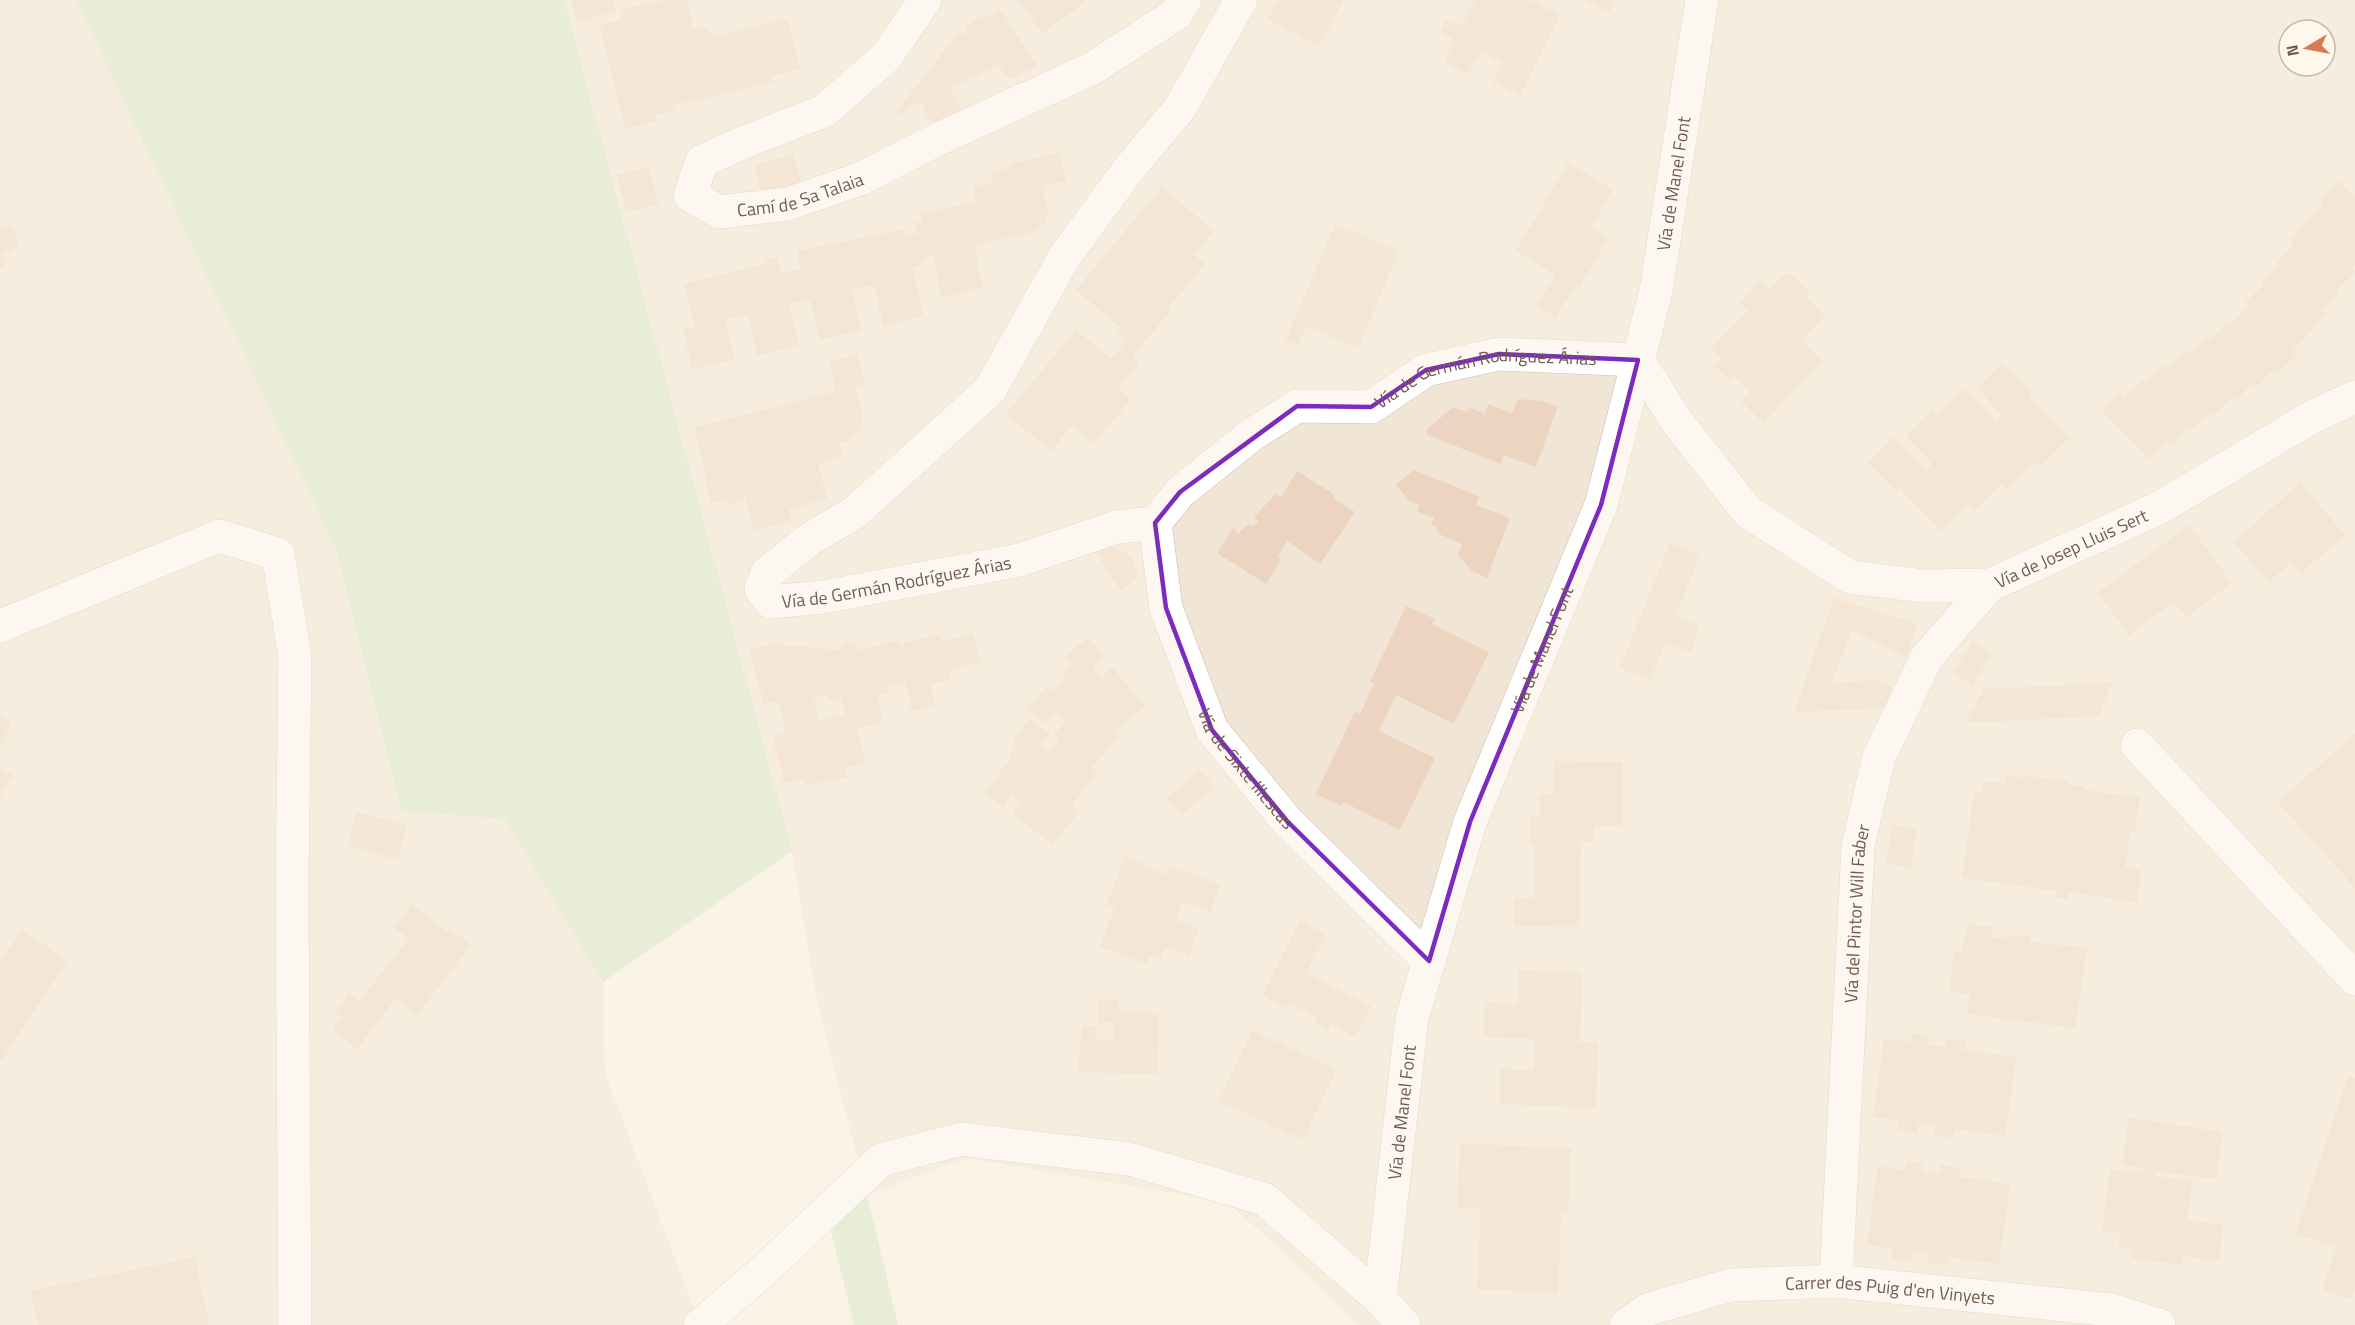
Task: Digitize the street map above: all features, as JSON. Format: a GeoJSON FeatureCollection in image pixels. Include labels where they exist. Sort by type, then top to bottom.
{"type":"FeatureCollection","features":[{"type":"Feature","properties":{"kind":"street","name":"Camí de Sa Talaia"},"geometry":{"type":"LineString","coordinates":[[925,0],[886,57],[824,111],[702,161],[690,195],[719,212],[788,204],[862,178],[936,140],[1093,68],[1176,14],[1185,0]]}},
{"type":"Feature","properties":{"kind":"street","name":"Vía de Germán Rodríguez Árias"},"geometry":{"type":"LineString","coordinates":[[1241,0],[1180,108],[1128,170],[1065,256],[990,390],[854,513],[810,539],[767,573],[761,588],[771,602],[823,597],[1020,560],[1117,527],[1155,523],[1180,492],[1250,436],[1297,406],[1371,407],[1426,370],[1499,354],[1638,360]]}},
{"type":"Feature","properties":{"kind":"street","name":"Vía de Manel Font"},"geometry":{"type":"LineString","coordinates":[[1380,1299],[1412,1018],[1470,822],[1600,505],[1656,291],[1702,0]]}},
{"type":"Feature","properties":{"kind":"street","name":"Vía de Josep Lluis Sert"},"geometry":{"type":"LineString","coordinates":[[1638,360],[1678,423],[1748,512],[1850,577],[1924,586],[1990,585],[2159,508],[2312,417],[2355,397]]}},
{"type":"Feature","properties":{"kind":"street","name":"Vía de Sixte Illescas"},"geometry":{"type":"LineString","coordinates":[[1155,523],[1166,608],[1212,730],[1287,821],[1429,961]]}},
{"type":"Feature","properties":{"kind":"street"},"geometry":{"type":"LineString","coordinates":[[0,626],[219,536],[278,554],[295,656],[292,900],[296,1325]]}},
{"type":"Feature","properties":{"kind":"street","name":"Vía del Pintor Will Faber"},"geometry":{"type":"LineString","coordinates":[[1836,1281],[1858,846],[1879,757],[1927,657],[1990,585]]}},
{"type":"Feature","properties":{"kind":"street"},"geometry":{"type":"LineString","coordinates":[[2137,745],[2355,980]]}},
{"type":"Feature","properties":{"kind":"street"},"geometry":{"type":"LineString","coordinates":[[700,1325],[760,1274],[881,1160],[961,1139],[1129,1159],[1264,1199],[1380,1299],[1404,1325]]}},
{"type":"Feature","properties":{"kind":"street","name":"Carrer des Puig d'en Vinyets"},"geometry":{"type":"LineString","coordinates":[[1626,1325],[1649,1309],[1731,1285],[1836,1281],[2111,1310],[2159,1325]]}},
{"type":"Feature","properties":{"kind":"highlighted area"},"geometry":{"type":"Polygon","coordinates":[[[1499,354],[1638,360],[1601,505],[1470,822],[1429,961],[1287,821],[1212,730],[1166,608],[1155,523],[1180,492],[1297,406],[1371,407],[1426,370],[1499,354]]]}},
{"type":"Feature","properties":{"kind":"shaded area"},"geometry":{"type":"Polygon","coordinates":[[[0,0],[76,0],[337,551],[401,811],[505,819],[603,982],[605,1073],[700,1325],[0,1325],[0,0]]]}},
{"type":"Feature","properties":{"kind":"shaded area"},"geometry":{"type":"Polygon","coordinates":[[[564,0],[2355,0],[2355,1325],[1358,1325],[1279,1248],[1227,1202],[965,1158],[867,1195],[816,995],[792,851],[564,0]]]}},
{"type":"Feature","properties":{"kind":"green space"},"geometry":{"type":"Polygon","coordinates":[[[76,0],[564,0],[792,851],[603,982],[505,819],[401,811],[337,551],[76,0]]]}},
{"type":"Feature","properties":{"kind":"green space"},"geometry":{"type":"Polygon","coordinates":[[[867,1195],[898,1325],[854,1325],[831,1231],[867,1195]]]}},
{"type":"Feature","properties":{"kind":"building"},"geometry":{"type":"Polygon","coordinates":[[[571,0],[612,0],[616,11],[578,22],[571,0]]]}},
{"type":"Feature","properties":{"kind":"building"},"geometry":{"type":"Polygon","coordinates":[[[666,0],[687,0],[693,29],[705,28],[715,37],[787,19],[800,69],[772,76],[773,81],[675,105],[675,110],[655,115],[657,121],[625,129],[600,25],[622,19],[620,10],[666,0]]]}},
{"type":"Feature","properties":{"kind":"building"},"geometry":{"type":"Polygon","coordinates":[[[1018,0],[1082,0],[1084,3],[1042,33],[1018,0]]]}},
{"type":"Feature","properties":{"kind":"building"},"geometry":{"type":"Polygon","coordinates":[[[1279,0],[1344,0],[1319,46],[1268,19],[1279,0]]]}},
{"type":"Feature","properties":{"kind":"building"},"geometry":{"type":"Polygon","coordinates":[[[1475,0],[1530,0],[1560,15],[1520,96],[1493,82],[1503,63],[1480,52],[1468,74],[1444,62],[1455,40],[1440,32],[1447,19],[1462,26],[1475,0]]]}},
{"type":"Feature","properties":{"kind":"building"},"geometry":{"type":"Polygon","coordinates":[[[1584,0],[1615,0],[1609,12],[1584,0]]]}},
{"type":"Feature","properties":{"kind":"building"},"geometry":{"type":"Polygon","coordinates":[[[1000,9],[1037,66],[1011,79],[1005,75],[999,65],[950,88],[964,116],[934,130],[921,102],[892,117],[956,36],[968,32],[966,27],[981,15],[984,19],[1000,9]]]}},
{"type":"Feature","properties":{"kind":"building"},"geometry":{"type":"Polygon","coordinates":[[[1059,153],[1066,181],[1043,186],[1048,215],[1044,223],[1037,230],[1028,233],[974,246],[983,288],[942,298],[933,256],[922,259],[924,265],[913,267],[923,316],[883,325],[874,285],[852,290],[862,330],[820,340],[810,299],[789,304],[798,345],[757,355],[747,314],[725,319],[734,359],[692,369],[683,329],[695,326],[684,284],[767,264],[766,260],[777,257],[781,273],[801,269],[797,251],[905,229],[906,236],[918,234],[915,223],[922,221],[921,213],[976,202],[973,187],[993,182],[991,175],[994,172],[1009,168],[1009,164],[1059,153]]]}},
{"type":"Feature","properties":{"kind":"building"},"geometry":{"type":"Polygon","coordinates":[[[793,154],[803,185],[787,189],[760,190],[754,165],[793,154]]]}},
{"type":"Feature","properties":{"kind":"building"},"geometry":{"type":"Polygon","coordinates":[[[1568,163],[1613,189],[1591,227],[1609,237],[1579,288],[1575,285],[1556,317],[1537,306],[1555,275],[1516,251],[1568,163]]]}},
{"type":"Feature","properties":{"kind":"building"},"geometry":{"type":"Polygon","coordinates":[[[649,167],[658,204],[627,212],[617,175],[649,167]]]}},
{"type":"Feature","properties":{"kind":"building"},"geometry":{"type":"Polygon","coordinates":[[[2339,181],[2355,197],[2355,265],[2352,267],[2355,273],[2338,289],[2340,292],[2323,310],[2327,313],[2293,351],[2297,355],[2278,373],[2274,369],[2257,387],[2253,383],[2235,401],[2231,398],[2213,416],[2211,412],[2192,429],[2189,427],[2171,445],[2167,441],[2149,459],[2102,410],[2120,393],[2124,397],[2143,379],[2146,382],[2164,365],[2167,368],[2185,350],[2189,354],[2207,336],[2210,340],[2249,306],[2245,303],[2279,264],[2276,262],[2294,245],[2290,240],[2324,203],[2320,200],[2339,181]]]}},
{"type":"Feature","properties":{"kind":"building"},"geometry":{"type":"Polygon","coordinates":[[[1162,187],[1214,231],[1194,255],[1205,264],[1169,307],[1172,309],[1132,357],[1139,363],[1118,388],[1131,399],[1093,444],[1072,425],[1051,451],[1006,414],[1076,330],[1111,359],[1127,340],[1117,332],[1121,328],[1076,290],[1162,187]]]}},
{"type":"Feature","properties":{"kind":"building"},"geometry":{"type":"Polygon","coordinates":[[[1335,224],[1399,251],[1358,348],[1306,326],[1298,346],[1286,340],[1335,224]]]}},
{"type":"Feature","properties":{"kind":"building"},"geometry":{"type":"Polygon","coordinates":[[[10,225],[20,245],[1,255],[6,266],[0,269],[0,229],[10,225]]]}},
{"type":"Feature","properties":{"kind":"building"},"geometry":{"type":"Polygon","coordinates":[[[1785,273],[1788,276],[1790,273],[1810,293],[1807,297],[1825,315],[1801,340],[1822,361],[1763,423],[1741,401],[1750,392],[1733,375],[1729,380],[1715,366],[1721,359],[1711,349],[1748,310],[1740,302],[1760,281],[1769,289],[1785,273]]]}},
{"type":"Feature","properties":{"kind":"building"},"geometry":{"type":"Polygon","coordinates":[[[857,355],[865,384],[855,386],[862,421],[858,431],[851,439],[839,443],[843,455],[818,465],[827,499],[789,509],[792,520],[754,530],[746,497],[728,505],[727,499],[711,503],[695,427],[836,391],[829,362],[857,355]]]}},
{"type":"Feature","properties":{"kind":"building"},"geometry":{"type":"Polygon","coordinates":[[[2002,363],[2031,392],[2028,395],[2070,438],[2039,467],[2035,462],[2008,489],[2002,484],[1974,510],[1969,504],[1941,531],[1900,488],[1897,492],[1868,462],[1894,437],[1926,470],[1932,464],[1906,436],[1932,410],[1938,415],[1965,388],[1996,420],[2002,415],[1977,388],[2002,363]]]}},
{"type":"Feature","properties":{"kind":"building"},"geometry":{"type":"Polygon","coordinates":[[[1518,399],[1542,401],[1558,406],[1536,467],[1504,455],[1501,464],[1427,435],[1426,430],[1453,407],[1467,412],[1468,407],[1485,414],[1488,404],[1512,413],[1518,399]]]}},
{"type":"Feature","properties":{"kind":"building"},"geometry":{"type":"Polygon","coordinates":[[[1414,470],[1479,496],[1476,505],[1510,518],[1487,578],[1472,571],[1458,555],[1462,544],[1439,534],[1437,527],[1431,525],[1434,518],[1417,511],[1420,505],[1410,501],[1395,485],[1414,470]]]}},
{"type":"Feature","properties":{"kind":"building"},"geometry":{"type":"Polygon","coordinates":[[[1297,471],[1335,495],[1333,498],[1355,512],[1320,564],[1287,541],[1278,557],[1281,559],[1266,584],[1217,553],[1233,528],[1238,533],[1249,524],[1253,527],[1258,521],[1254,517],[1276,494],[1281,497],[1297,471]]]}},
{"type":"Feature","properties":{"kind":"building"},"geometry":{"type":"Polygon","coordinates":[[[2300,483],[2345,535],[2301,573],[2291,562],[2269,582],[2234,542],[2300,483]]]}},
{"type":"Feature","properties":{"kind":"building"},"geometry":{"type":"Polygon","coordinates":[[[2189,525],[2232,583],[2186,617],[2174,601],[2129,635],[2098,593],[2189,525]]]}},
{"type":"Feature","properties":{"kind":"building"},"geometry":{"type":"Polygon","coordinates":[[[1670,543],[1700,555],[1675,616],[1700,626],[1690,652],[1666,642],[1650,680],[1620,668],[1670,543]]]}},
{"type":"Feature","properties":{"kind":"building"},"geometry":{"type":"Polygon","coordinates":[[[1107,546],[1124,552],[1132,559],[1135,567],[1138,577],[1121,591],[1093,548],[1107,546]]]}},
{"type":"Feature","properties":{"kind":"building"},"geometry":{"type":"Polygon","coordinates":[[[1834,598],[1918,624],[1906,657],[1851,630],[1832,683],[1876,680],[1897,689],[1890,708],[1794,712],[1834,598]]]}},
{"type":"Feature","properties":{"kind":"building"},"geometry":{"type":"Polygon","coordinates":[[[1406,606],[1435,619],[1432,624],[1489,652],[1454,724],[1396,695],[1379,731],[1435,758],[1400,830],[1343,802],[1342,806],[1316,794],[1355,711],[1360,714],[1374,683],[1370,682],[1406,606]]]}},
{"type":"Feature","properties":{"kind":"building"},"geometry":{"type":"Polygon","coordinates":[[[940,634],[941,642],[973,635],[980,663],[949,670],[950,679],[930,684],[935,705],[912,711],[905,682],[888,686],[889,692],[877,696],[883,722],[857,728],[865,763],[845,768],[847,777],[806,786],[804,778],[784,783],[772,735],[786,732],[778,701],[764,704],[750,650],[772,644],[838,650],[845,643],[853,644],[858,650],[899,640],[899,644],[940,634]],[[827,695],[814,698],[820,721],[845,715],[841,698],[829,701],[827,695]]]}},
{"type":"Feature","properties":{"kind":"building"},"geometry":{"type":"Polygon","coordinates":[[[1088,637],[1104,657],[1092,667],[1101,677],[1112,667],[1145,706],[1114,731],[1120,736],[1091,768],[1097,772],[1072,806],[1078,813],[1052,844],[1013,814],[1022,802],[1012,795],[1003,807],[985,793],[1011,757],[1009,756],[1017,746],[1012,742],[1030,718],[1050,735],[1040,745],[1048,752],[1059,740],[1054,734],[1066,722],[1055,712],[1043,724],[1027,708],[1047,687],[1051,691],[1066,678],[1062,674],[1072,666],[1064,658],[1088,637]]]}},
{"type":"Feature","properties":{"kind":"building"},"geometry":{"type":"Polygon","coordinates":[[[1972,641],[1992,653],[1973,685],[1953,673],[1972,641]]]}},
{"type":"Feature","properties":{"kind":"building"},"geometry":{"type":"Polygon","coordinates":[[[2112,683],[2098,716],[1965,723],[1984,689],[2112,683]]]}},
{"type":"Feature","properties":{"kind":"building"},"geometry":{"type":"Polygon","coordinates":[[[0,716],[12,723],[0,745],[0,716]]]}},
{"type":"Feature","properties":{"kind":"building"},"geometry":{"type":"Polygon","coordinates":[[[2355,734],[2355,888],[2278,802],[2355,734]]]}},
{"type":"Feature","properties":{"kind":"building"},"geometry":{"type":"Polygon","coordinates":[[[1554,761],[1623,762],[1622,827],[1594,826],[1594,843],[1581,842],[1579,927],[1514,926],[1514,898],[1534,898],[1535,843],[1530,843],[1531,817],[1540,817],[1540,794],[1553,795],[1554,761]]]}},
{"type":"Feature","properties":{"kind":"building"},"geometry":{"type":"Polygon","coordinates":[[[0,768],[13,775],[0,797],[0,768]]]}},
{"type":"Feature","properties":{"kind":"building"},"geometry":{"type":"Polygon","coordinates":[[[1200,770],[1214,787],[1181,815],[1166,798],[1200,770]]]}},
{"type":"Feature","properties":{"kind":"building"},"geometry":{"type":"Polygon","coordinates":[[[2021,775],[2069,782],[2068,785],[2084,787],[2084,790],[2140,798],[2135,831],[2130,831],[2125,868],[2141,870],[2137,902],[2069,892],[2068,899],[2055,897],[2057,891],[1962,878],[1974,792],[1982,793],[1984,781],[2005,784],[2006,776],[2021,778],[2021,775]]]}},
{"type":"Feature","properties":{"kind":"building"},"geometry":{"type":"Polygon","coordinates":[[[357,812],[407,826],[398,860],[348,846],[357,812]]]}},
{"type":"Feature","properties":{"kind":"building"},"geometry":{"type":"Polygon","coordinates":[[[1893,825],[1917,829],[1911,868],[1886,863],[1893,825]]]}},
{"type":"Feature","properties":{"kind":"building"},"geometry":{"type":"Polygon","coordinates":[[[1125,856],[1166,875],[1169,865],[1220,885],[1210,912],[1183,901],[1176,920],[1198,929],[1189,956],[1166,947],[1161,959],[1150,955],[1147,964],[1100,947],[1115,908],[1107,905],[1125,856]]]}},
{"type":"Feature","properties":{"kind":"building"},"geometry":{"type":"Polygon","coordinates":[[[412,904],[447,932],[450,928],[471,945],[417,1015],[396,998],[357,1049],[333,1030],[343,1018],[336,1011],[349,994],[359,1002],[409,938],[394,927],[412,904]]]}},
{"type":"Feature","properties":{"kind":"building"},"geometry":{"type":"Polygon","coordinates":[[[1300,921],[1326,934],[1306,973],[1371,1006],[1355,1037],[1331,1024],[1328,1030],[1315,1023],[1317,1018],[1290,1004],[1288,1009],[1262,995],[1300,921]]]}},
{"type":"Feature","properties":{"kind":"building"},"geometry":{"type":"Polygon","coordinates":[[[1967,924],[1991,927],[1993,938],[2031,935],[2030,942],[2087,948],[2075,1028],[1967,1014],[1970,994],[1949,991],[1954,952],[1962,953],[1967,924]]]}},
{"type":"Feature","properties":{"kind":"building"},"geometry":{"type":"Polygon","coordinates":[[[22,930],[67,960],[0,1063],[0,963],[22,930]]]}},
{"type":"Feature","properties":{"kind":"building"},"geometry":{"type":"Polygon","coordinates":[[[1519,970],[1582,973],[1580,1042],[1598,1043],[1596,1108],[1500,1104],[1501,1069],[1534,1070],[1535,1039],[1484,1037],[1485,1002],[1518,1004],[1519,970]]]}},
{"type":"Feature","properties":{"kind":"building"},"geometry":{"type":"Polygon","coordinates":[[[1098,1000],[1119,1000],[1119,1011],[1159,1013],[1157,1074],[1077,1072],[1083,1026],[1096,1026],[1096,1041],[1114,1040],[1113,1022],[1098,1023],[1098,1000]]]}},
{"type":"Feature","properties":{"kind":"building"},"geometry":{"type":"Polygon","coordinates":[[[1252,1030],[1336,1070],[1303,1140],[1219,1101],[1252,1030]]]}},
{"type":"Feature","properties":{"kind":"building"},"geometry":{"type":"Polygon","coordinates":[[[1912,1033],[1929,1036],[1928,1045],[1946,1047],[1946,1039],[1966,1041],[1964,1050],[2016,1057],[2005,1136],[1955,1129],[1954,1138],[1934,1135],[1935,1126],[1918,1124],[1917,1133],[1898,1130],[1900,1121],[1873,1117],[1884,1039],[1910,1042],[1912,1033]]]}},
{"type":"Feature","properties":{"kind":"building"},"geometry":{"type":"Polygon","coordinates":[[[2348,1076],[2355,1078],[2355,1287],[2351,1299],[2322,1290],[2337,1247],[2296,1234],[2348,1076]]]}},
{"type":"Feature","properties":{"kind":"building"},"geometry":{"type":"Polygon","coordinates":[[[2129,1118],[2223,1132],[2216,1179],[2156,1171],[2156,1176],[2192,1181],[2187,1220],[2223,1225],[2219,1261],[2183,1256],[2182,1265],[2131,1258],[2132,1249],[2119,1247],[2120,1233],[2102,1231],[2110,1170],[2143,1174],[2144,1168],[2122,1165],[2129,1118]]]}},
{"type":"Feature","properties":{"kind":"building"},"geometry":{"type":"Polygon","coordinates":[[[1460,1143],[1571,1149],[1568,1213],[1561,1213],[1558,1293],[1477,1289],[1481,1208],[1457,1207],[1460,1143]]]}},
{"type":"Feature","properties":{"kind":"building"},"geometry":{"type":"Polygon","coordinates":[[[1906,1161],[1923,1163],[1922,1172],[1939,1174],[1940,1165],[1960,1168],[1958,1177],[2010,1184],[1999,1264],[1948,1257],[1948,1266],[1928,1263],[1929,1253],[1912,1251],[1911,1260],[1892,1258],[1893,1248],[1867,1245],[1878,1166],[1904,1170],[1906,1161]]]}},
{"type":"Feature","properties":{"kind":"building"},"geometry":{"type":"Polygon","coordinates":[[[195,1257],[209,1325],[38,1325],[31,1291],[195,1257]]]}}]}
